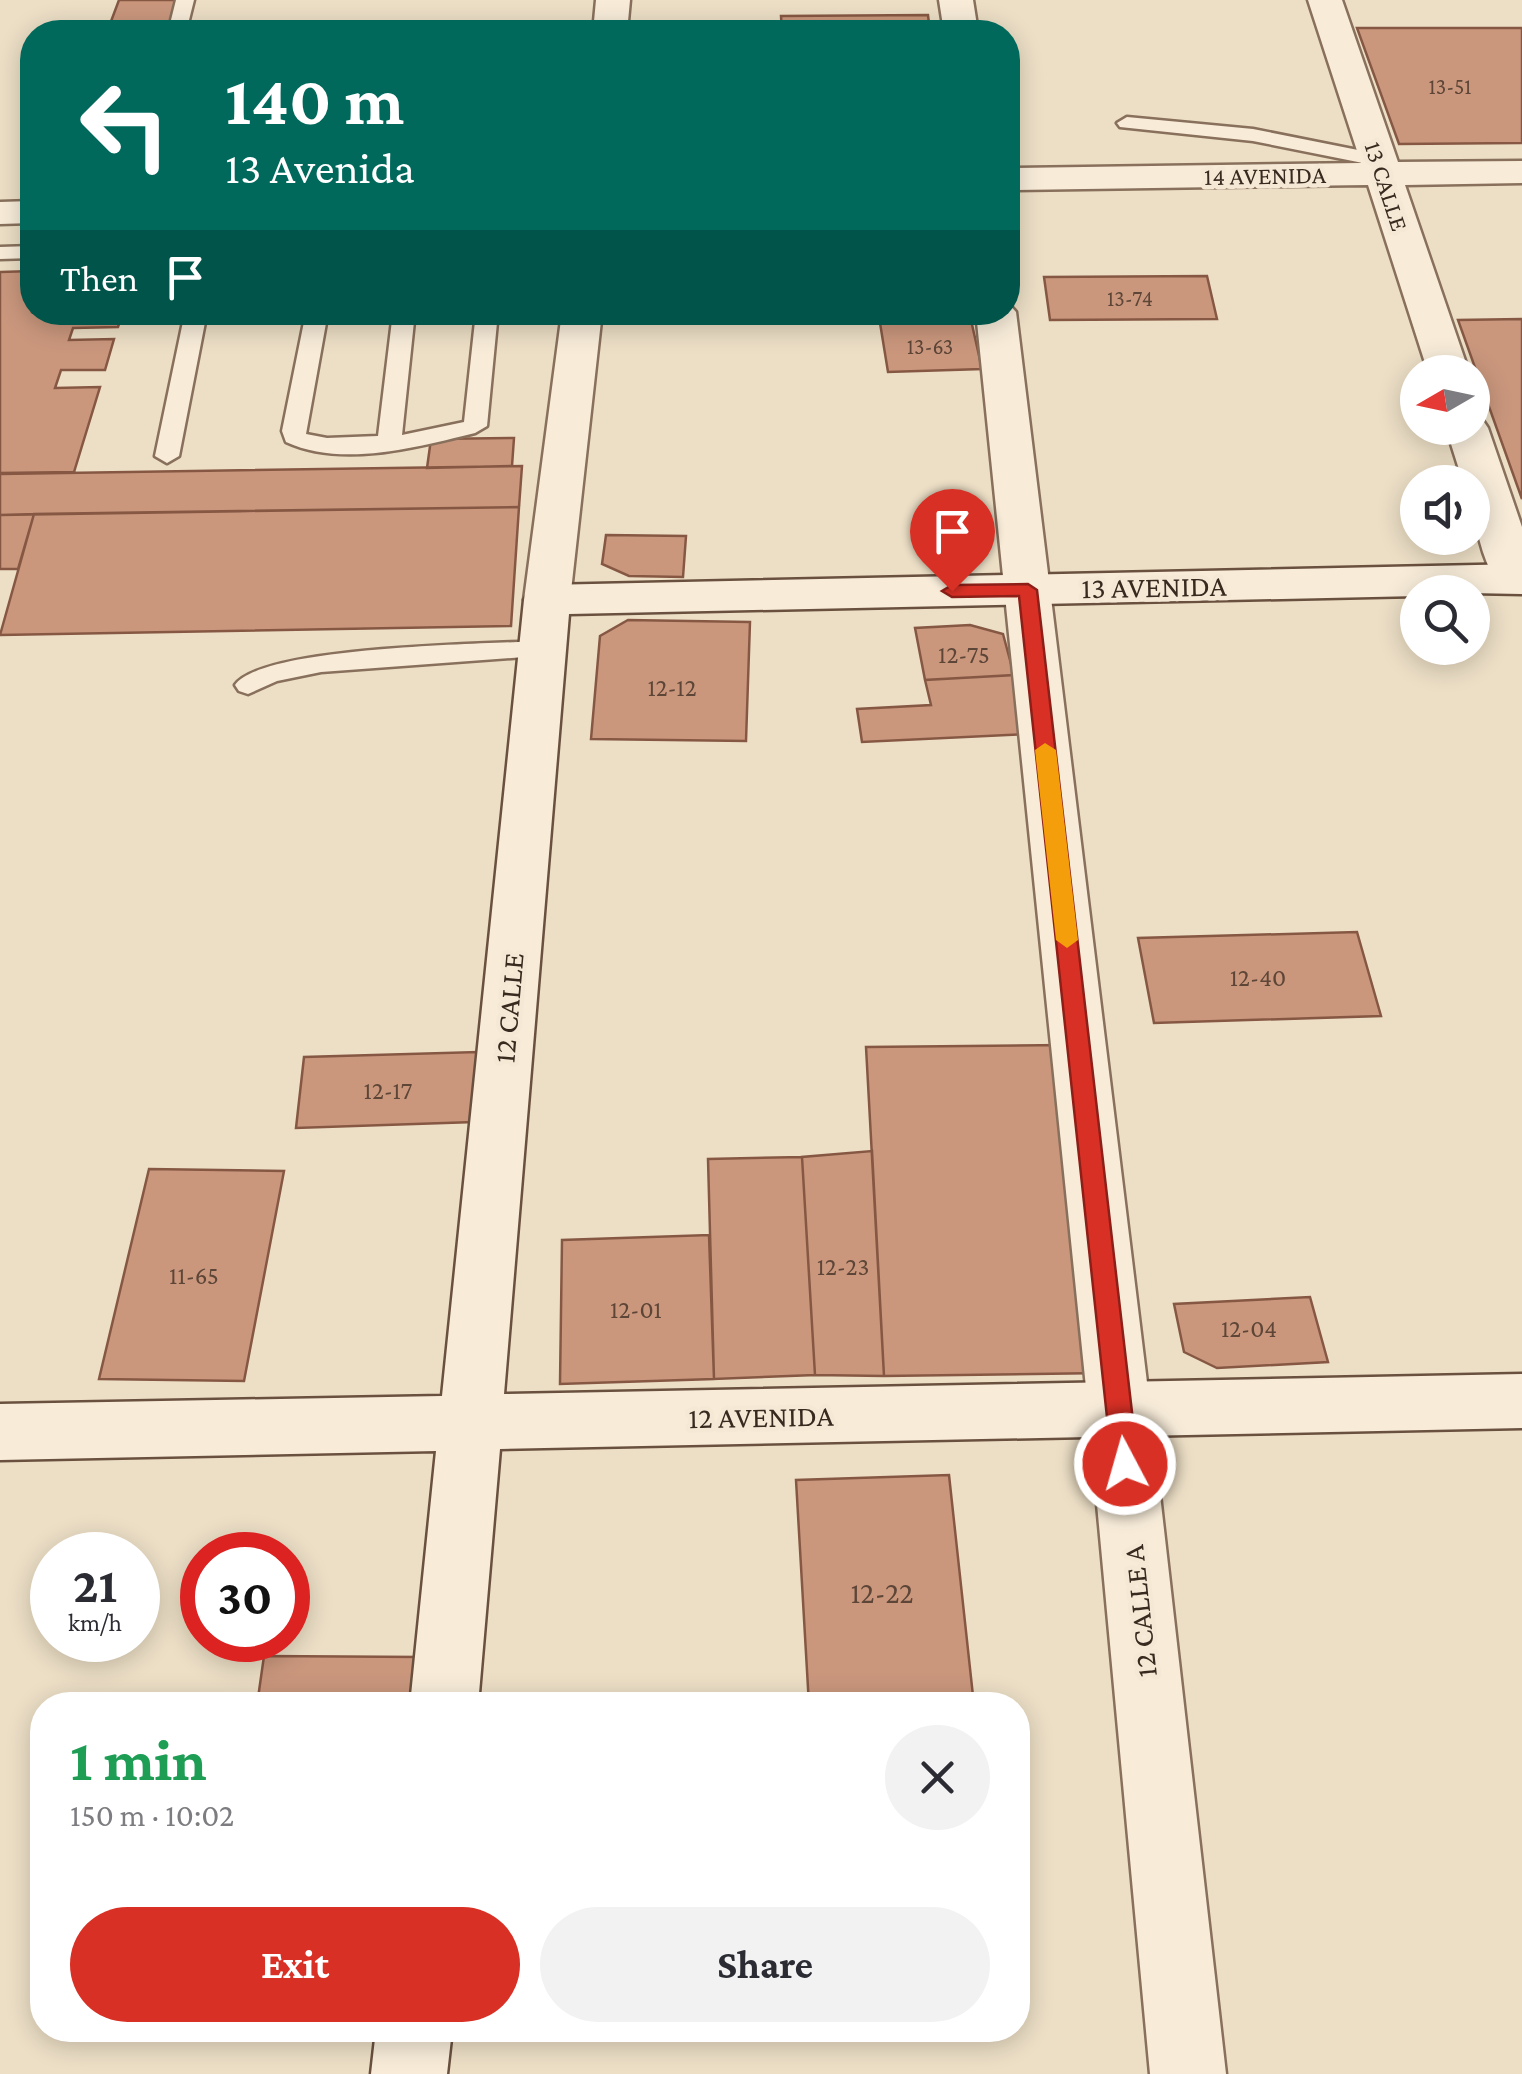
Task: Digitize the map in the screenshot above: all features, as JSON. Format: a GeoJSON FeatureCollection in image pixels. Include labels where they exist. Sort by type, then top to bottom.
{"type":"FeatureCollection","features":[{"type":"Feature","properties":{"kind":"street","name":"13 CALLE"},"geometry":{"type":"LineString","coordinates":[[1326,0],[1443,355]]}},
{"type":"Feature","properties":{"kind":"street","name":"14 AVENIDA"},"geometry":{"type":"LineString","coordinates":[[1020,179],[1522,172]]}},
{"type":"Feature","properties":{"kind":"street","name":"14 AVENIDA"},"geometry":{"type":"LineString","coordinates":[[1020,196],[1383,175],[1522,191]]}},
{"type":"Feature","properties":{"kind":"street","name":"12 CALLE"},"geometry":{"type":"LineString","coordinates":[[445,1692],[544,625],[580,325]]}},
{"type":"Feature","properties":{"kind":"street","name":"12 CALLE A"},"geometry":{"type":"LineString","coordinates":[[997,325],[1119,1407],[1188,2074]]}},
{"type":"Feature","properties":{"kind":"street"},"geometry":{"type":"LineString","coordinates":[[1473,445],[1520,585]]}},
{"type":"Feature","properties":{"kind":"street","name":"13 AVENIDA"},"geometry":{"type":"LineString","coordinates":[[544,625],[1028,590],[1520,585]]}},
{"type":"Feature","properties":{"kind":"street","name":"12 AVENIDA"},"geometry":{"type":"LineString","coordinates":[[0,1432],[1522,1400]]}},
{"type":"Feature","properties":{"kind":"street"},"geometry":{"type":"LineString","coordinates":[[410,2074],[413,2042]]}},
{"type":"Feature","properties":{"kind":"lane"},"geometry":{"type":"LineString","coordinates":[[1127,123],[1253,134],[1383,175]]}},
{"type":"Feature","properties":{"kind":"lane"},"geometry":{"type":"LineString","coordinates":[[167,456],[193,325]]}},
{"type":"Feature","properties":{"kind":"lane"},"geometry":{"type":"LineString","coordinates":[[315,325],[294,437],[303,443],[321,444],[412,441],[475,426],[486,325]]}},
{"type":"Feature","properties":{"kind":"lane"},"geometry":{"type":"LineString","coordinates":[[389,442],[402,325]]}},
{"type":"Feature","properties":{"kind":"lane"},"geometry":{"type":"LineString","coordinates":[[248,685],[270,674],[321,663],[502,649],[544,625]]}},
{"type":"Feature","properties":{"kind":"building"},"geometry":{"type":"Polygon","coordinates":[[[119,0],[181,0],[174,20],[112,20],[119,0]]]}},
{"type":"Feature","properties":{"kind":"building"},"geometry":{"type":"Polygon","coordinates":[[[928,15],[929,20],[781,20],[781,16],[928,15]]]}},
{"type":"Feature","properties":{"kind":"building"},"geometry":{"type":"Polygon","coordinates":[[[1357,28],[1522,28],[1522,143],[1399,144],[1357,28]]]}},
{"type":"Feature","properties":{"kind":"building"},"geometry":{"type":"Polygon","coordinates":[[[20,271],[20,325],[119,325],[73,328],[69,340],[114,339],[105,370],[61,370],[55,388],[100,387],[74,472],[0,473],[0,272],[20,271]]]}},
{"type":"Feature","properties":{"kind":"building"},"geometry":{"type":"Polygon","coordinates":[[[1207,276],[1217,319],[1050,320],[1044,277],[1207,276]]]}},
{"type":"Feature","properties":{"kind":"building"},"geometry":{"type":"Polygon","coordinates":[[[1522,319],[1522,499],[1490,410],[1490,355],[1471,355],[1458,320],[1522,319]]]}},
{"type":"Feature","properties":{"kind":"building"},"geometry":{"type":"Polygon","coordinates":[[[880,325],[972,325],[982,369],[888,372],[880,325]]]}},
{"type":"Feature","properties":{"kind":"building"},"geometry":{"type":"Polygon","coordinates":[[[514,438],[512,466],[427,468],[431,439],[514,438]]]}},
{"type":"Feature","properties":{"kind":"building"},"geometry":{"type":"Polygon","coordinates":[[[522,466],[519,507],[0,515],[0,474],[522,466]]]}},
{"type":"Feature","properties":{"kind":"building"},"geometry":{"type":"Polygon","coordinates":[[[519,507],[511,626],[0,635],[34,514],[519,507]]]}},
{"type":"Feature","properties":{"kind":"building"},"geometry":{"type":"Polygon","coordinates":[[[34,514],[18,569],[0,569],[0,515],[34,514]]]}},
{"type":"Feature","properties":{"kind":"building"},"geometry":{"type":"Polygon","coordinates":[[[606,535],[686,536],[683,577],[629,576],[602,564],[606,535]]]}},
{"type":"Feature","properties":{"kind":"building"},"geometry":{"type":"Polygon","coordinates":[[[628,620],[750,622],[746,741],[591,739],[600,636],[628,620]]]}},
{"type":"Feature","properties":{"kind":"building"},"geometry":{"type":"Polygon","coordinates":[[[970,625],[1003,634],[1014,675],[925,680],[915,628],[970,625]]]}},
{"type":"Feature","properties":{"kind":"building"},"geometry":{"type":"Polygon","coordinates":[[[1014,675],[1026,734],[862,742],[857,709],[931,705],[925,680],[1014,675]]]}},
{"type":"Feature","properties":{"kind":"building"},"geometry":{"type":"Polygon","coordinates":[[[1357,932],[1381,1016],[1154,1023],[1138,938],[1357,932]]]}},
{"type":"Feature","properties":{"kind":"building"},"geometry":{"type":"Polygon","coordinates":[[[1063,1045],[1104,1373],[884,1376],[866,1047],[1063,1045]]]}},
{"type":"Feature","properties":{"kind":"building"},"geometry":{"type":"Polygon","coordinates":[[[478,1052],[474,1122],[296,1128],[304,1057],[478,1052]]]}},
{"type":"Feature","properties":{"kind":"building"},"geometry":{"type":"Polygon","coordinates":[[[872,1151],[884,1376],[815,1375],[802,1157],[872,1151]]]}},
{"type":"Feature","properties":{"kind":"building"},"geometry":{"type":"Polygon","coordinates":[[[802,1157],[815,1375],[714,1379],[708,1159],[802,1157]]]}},
{"type":"Feature","properties":{"kind":"building"},"geometry":{"type":"Polygon","coordinates":[[[149,1169],[284,1171],[244,1381],[99,1379],[149,1169]]]}},
{"type":"Feature","properties":{"kind":"building"},"geometry":{"type":"Polygon","coordinates":[[[709,1235],[714,1379],[560,1384],[562,1240],[709,1235]]]}},
{"type":"Feature","properties":{"kind":"building"},"geometry":{"type":"Polygon","coordinates":[[[1310,1297],[1328,1362],[1217,1368],[1184,1352],[1174,1304],[1310,1297]]]}},
{"type":"Feature","properties":{"kind":"building"},"geometry":{"type":"Polygon","coordinates":[[[949,1475],[973,1692],[808,1692],[796,1480],[949,1475]]]}},
{"type":"Feature","properties":{"kind":"building"},"geometry":{"type":"Polygon","coordinates":[[[310,1656],[422,1657],[418,1692],[259,1692],[263,1662],[310,1662],[310,1656]]]}},
{"type":"Feature","properties":{"kind":"slow traffic"},"geometry":{"type":"LineString","coordinates":[[1045,750],[1067,940]]}},
{"type":"Feature","properties":{"kind":"route"},"geometry":{"type":"LineString","coordinates":[[952,591],[1028,590],[1125,1464]]}}]}
